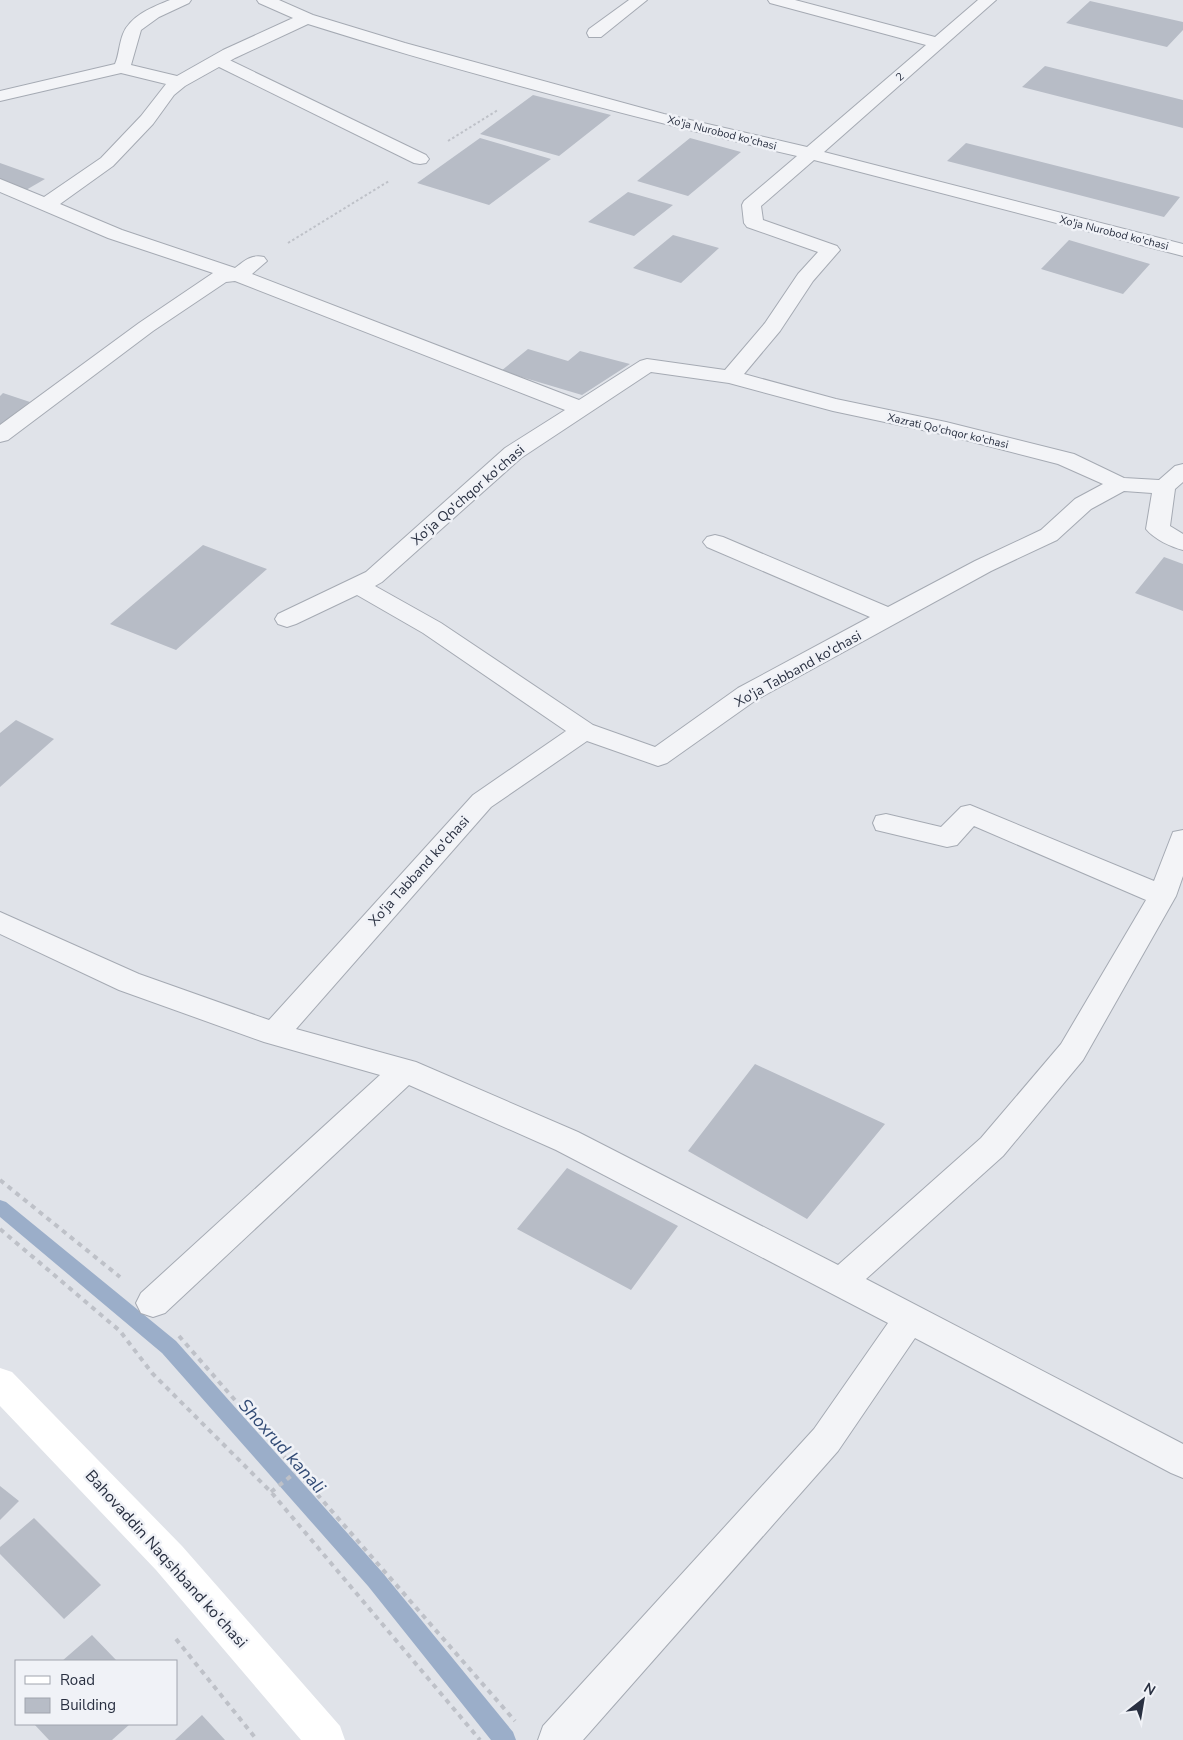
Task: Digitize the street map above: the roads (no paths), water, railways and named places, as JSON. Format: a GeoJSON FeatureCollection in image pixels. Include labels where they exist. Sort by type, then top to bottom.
{"type":"FeatureCollection","features":[{"type":"Feature","properties":{"kind":"main road","name":"Bahovaddin Naqshband ko'chasi"},"geometry":{"type":"LineString","coordinates":[[0,1383],[169,1558],[326,1740]]}},
{"type":"Feature","properties":{"kind":"street"},"geometry":{"type":"LineString","coordinates":[[121,68],[127,59],[130,36],[134,27],[183,0]]}},
{"type":"Feature","properties":{"kind":"street","name":"Xo'ja Nurobod ko'chasi"},"geometry":{"type":"LineString","coordinates":[[265,0],[307,18],[399,47],[660,118],[812,154],[1183,250]]}},
{"type":"Feature","properties":{"kind":"street"},"geometry":{"type":"LineString","coordinates":[[595,33],[639,0]]}},
{"type":"Feature","properties":{"kind":"street"},"geometry":{"type":"LineString","coordinates":[[776,0],[938,43]]}},
{"type":"Feature","properties":{"kind":"street","name":"2"},"geometry":{"type":"LineString","coordinates":[[812,154],[988,0]]}},
{"type":"Feature","properties":{"kind":"street"},"geometry":{"type":"LineString","coordinates":[[48,204],[107,162],[147,120],[168,91],[180,82],[219,60],[307,18]]}},
{"type":"Feature","properties":{"kind":"street"},"geometry":{"type":"LineString","coordinates":[[219,60],[420,159]]}},
{"type":"Feature","properties":{"kind":"street"},"geometry":{"type":"LineString","coordinates":[[0,96],[121,68],[180,82]]}},
{"type":"Feature","properties":{"kind":"street"},"geometry":{"type":"LineString","coordinates":[[730,377],[774,327],[805,278],[830,250],[754,223],[751,205],[812,154]]}},
{"type":"Feature","properties":{"kind":"street"},"geometry":{"type":"LineString","coordinates":[[0,185],[115,234],[237,275],[580,408]]}},
{"type":"Feature","properties":{"kind":"street"},"geometry":{"type":"LineString","coordinates":[[0,435],[146,327],[221,277],[237,275],[257,262]]}},
{"type":"Feature","properties":{"kind":"street","name":"Xazrati Qo'chqor ko'chasi"},"geometry":{"type":"LineString","coordinates":[[647,365],[730,377],[833,405],[946,429],[1066,459],[1120,484],[1164,487]]}},
{"type":"Feature","properties":{"kind":"street","name":"Xo'ja Qo'chqor ko'chasi"},"geometry":{"type":"LineString","coordinates":[[287,619],[374,577],[513,453],[647,365]]}},
{"type":"Feature","properties":{"kind":"street"},"geometry":{"type":"LineString","coordinates":[[1183,471],[1164,487],[1158,529],[1183,543]]}},
{"type":"Feature","properties":{"kind":"street","name":"Xo'ja Tabband ko'chasi"},"geometry":{"type":"LineString","coordinates":[[274,1034],[482,801],[584,731],[658,757],[747,694],[983,566],[1049,535],[1082,504],[1120,484]]}},
{"type":"Feature","properties":{"kind":"street"},"geometry":{"type":"LineString","coordinates":[[715,542],[890,617]]}},
{"type":"Feature","properties":{"kind":"street"},"geometry":{"type":"LineString","coordinates":[[358,586],[432,628],[584,731]]}},
{"type":"Feature","properties":{"kind":"street"},"geometry":{"type":"LineString","coordinates":[[886,824],[947,838],[970,814],[1162,896]]}},
{"type":"Feature","properties":{"kind":"street"},"geometry":{"type":"LineString","coordinates":[[841,1282],[992,1147],[1066,1059],[1093,1018],[1162,896],[1183,840]]}},
{"type":"Feature","properties":{"kind":"street"},"geometry":{"type":"LineString","coordinates":[[0,922],[129,982],[274,1034],[405,1070],[567,1141],[841,1282],[1183,1462]]}},
{"type":"Feature","properties":{"kind":"street"},"geometry":{"type":"LineString","coordinates":[[153,1303],[405,1070]]}},
{"type":"Feature","properties":{"kind":"street"},"geometry":{"type":"LineString","coordinates":[[557,1740],[826,1440],[910,1318]]}},
{"type":"Feature","properties":{"kind":"waterway","name":"Shoxrud kanali"},"geometry":{"type":"LineString","coordinates":[[0,1207],[169,1347],[375,1579],[505,1740]]}}]}
